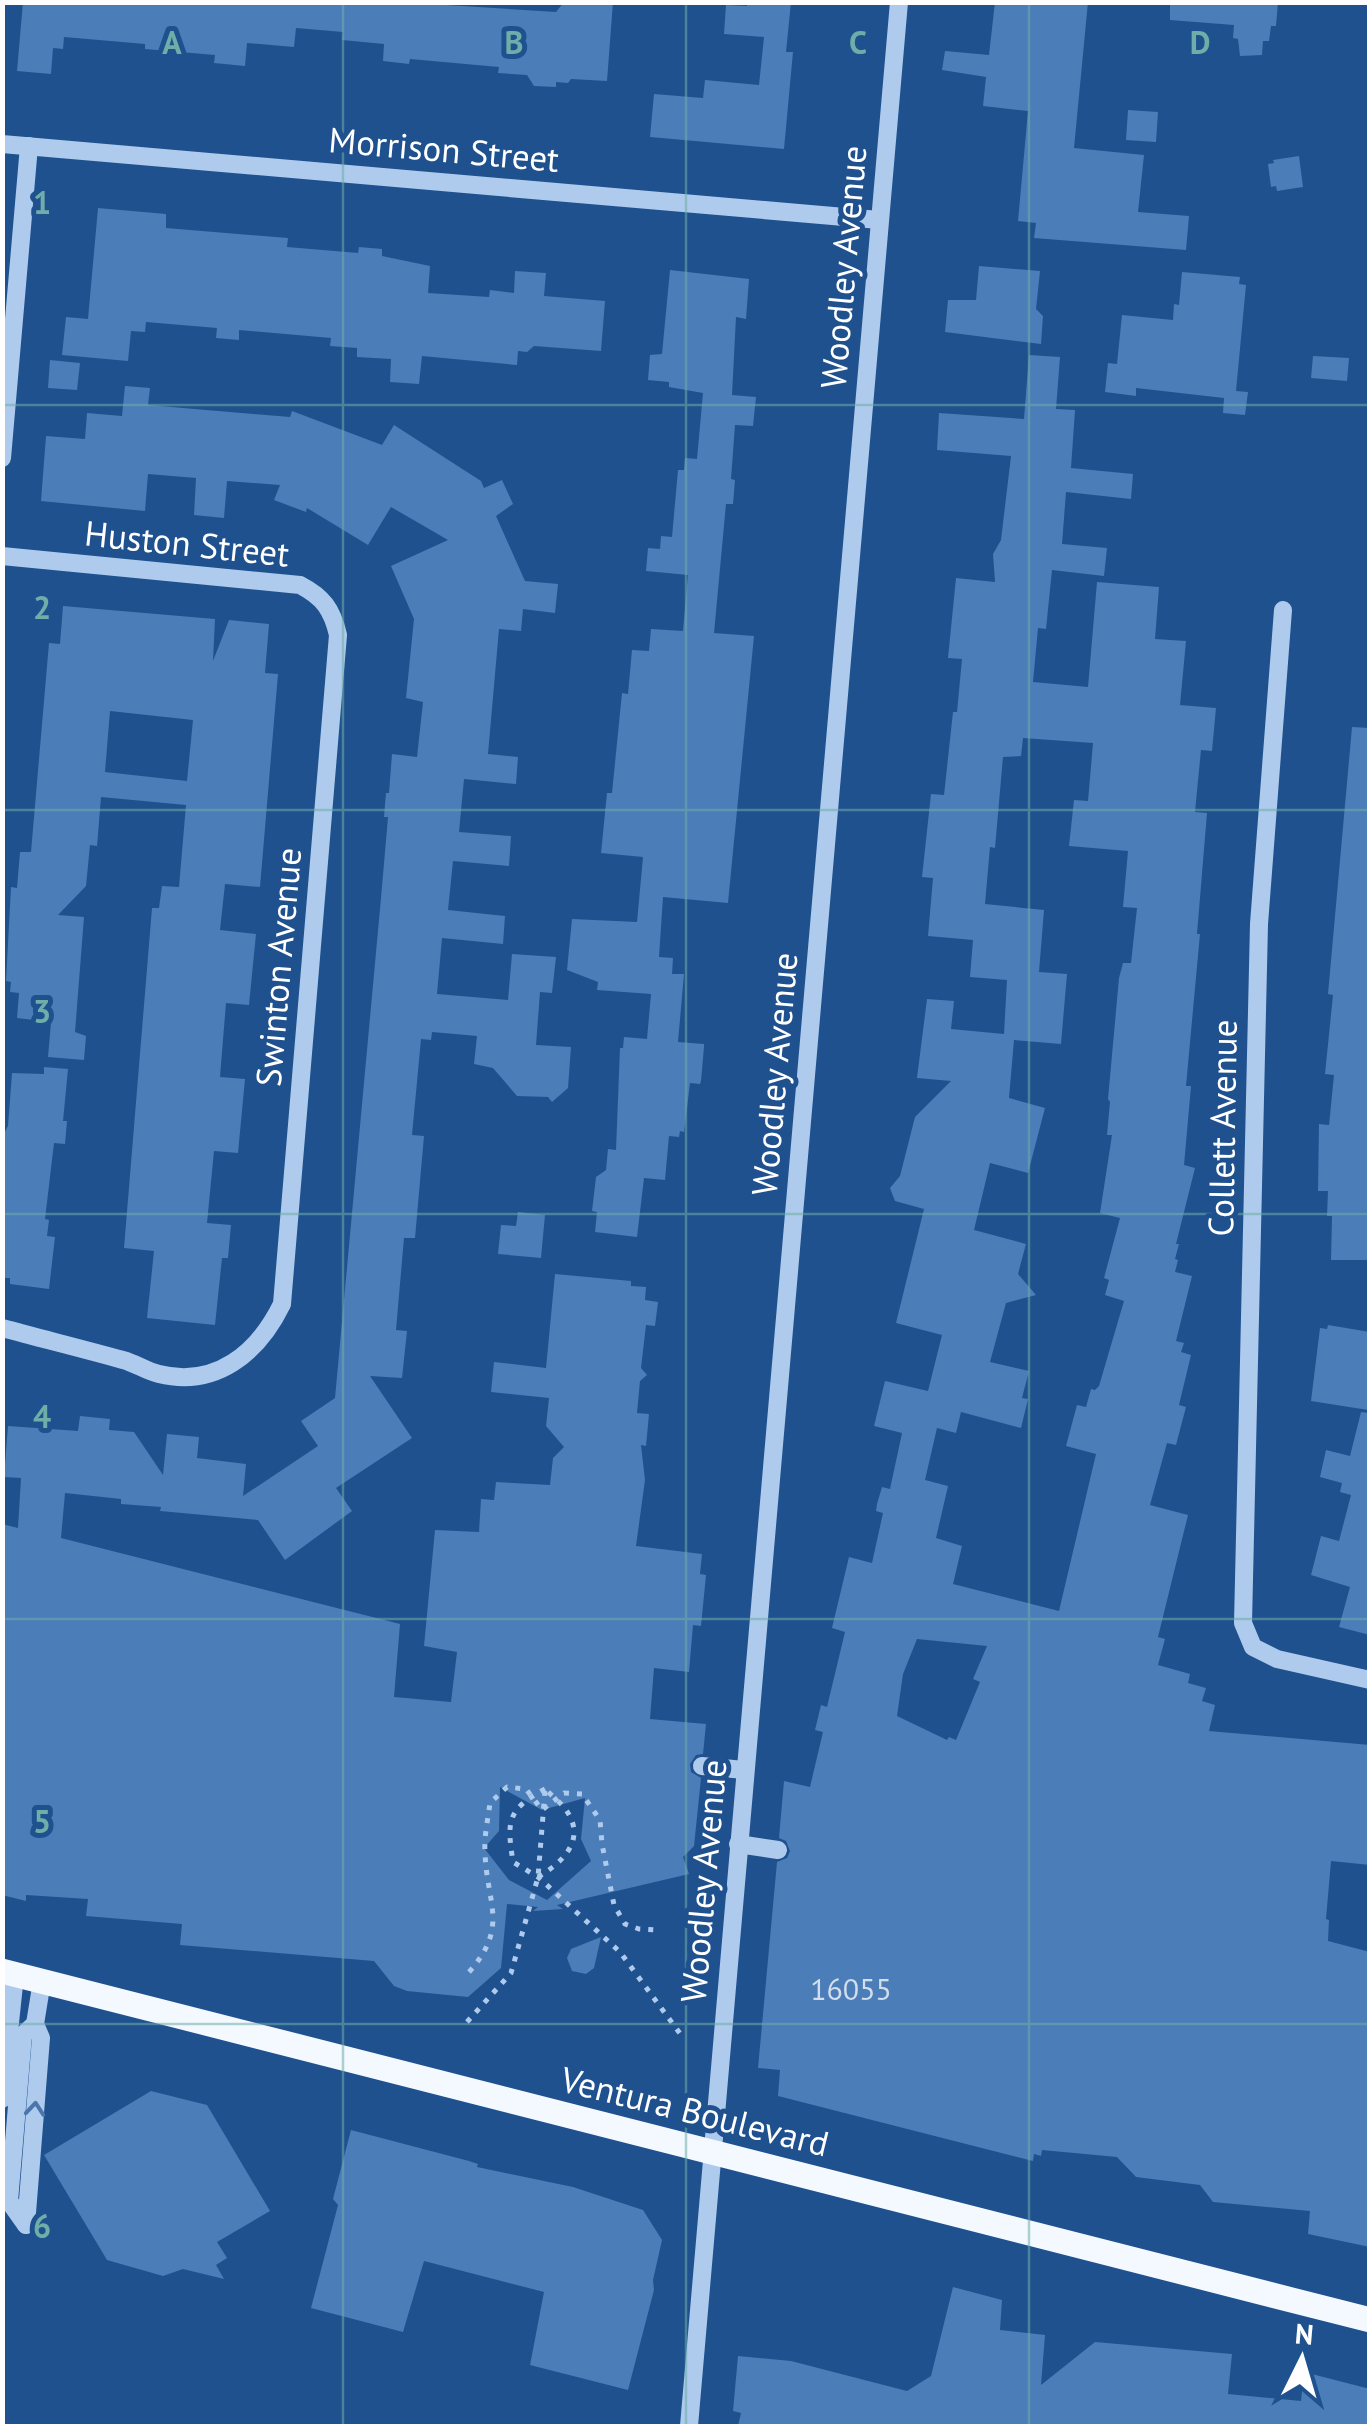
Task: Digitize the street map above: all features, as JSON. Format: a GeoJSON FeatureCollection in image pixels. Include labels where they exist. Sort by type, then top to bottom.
{"type":"FeatureCollection","features":[{"type":"Feature","properties":{"kind":"main road","name":"Ventura Boulevard"},"geometry":{"type":"LineString","coordinates":[[8,1973],[1370,2320]]}},
{"type":"Feature","properties":{"kind":"street","name":"Woodley Avenue"},"geometry":{"type":"LineString","coordinates":[[689,2426],[898,2]]}},
{"type":"Feature","properties":{"kind":"street","name":"Morrison Street"},"geometry":{"type":"LineString","coordinates":[[2,144],[879,220]]}},
{"type":"Feature","properties":{"kind":"street"},"geometry":{"type":"LineString","coordinates":[[2,458],[29,146]]}},
{"type":"Feature","properties":{"kind":"street","name":"Huston Street"},"geometry":{"type":"LineString","coordinates":[[2,556],[300,585],[318,595],[333,613],[338,635]]}},
{"type":"Feature","properties":{"kind":"street","name":"Collett Avenue"},"geometry":{"type":"LineString","coordinates":[[1284,610],[1259,924],[1243,1623],[1254,1646],[1276,1659],[1370,1680]]}},
{"type":"Feature","properties":{"kind":"street","name":"Swinton Avenue"},"geometry":{"type":"LineString","coordinates":[[2,1328],[130,1362],[158,1374],[197,1378],[239,1361],[272,1325],[282,1304],[338,635]]}},
{"type":"Feature","properties":{"kind":"street"},"geometry":{"type":"LineString","coordinates":[[702,1766],[744,1770]]}},
{"type":"Feature","properties":{"kind":"street"},"geometry":{"type":"LineString","coordinates":[[738,1844],[778,1850]]}},
{"type":"Feature","properties":{"kind":"street"},"geometry":{"type":"LineString","coordinates":[[2,2099],[8,1973]]}},
{"type":"Feature","properties":{"kind":"street"},"geometry":{"type":"LineString","coordinates":[[34,2024],[42,2038],[26,2225],[9,2201],[23,2035],[34,2024],[42,1982]]}},
{"type":"Feature","properties":{"kind":"path"},"geometry":{"type":"LineString","coordinates":[[470,1972],[488,1950],[494,1908],[485,1851],[490,1803],[507,1786],[526,1789],[542,1810]]}},
{"type":"Feature","properties":{"kind":"path"},"geometry":{"type":"LineString","coordinates":[[466,2022],[511,1973],[538,1877],[545,1790]]}},
{"type":"Feature","properties":{"kind":"path"},"geometry":{"type":"LineString","coordinates":[[538,1877],[563,1862],[574,1840],[570,1814],[545,1790]]}},
{"type":"Feature","properties":{"kind":"path"},"geometry":{"type":"LineString","coordinates":[[545,1790],[520,1803],[508,1826],[513,1862],[538,1877],[620,1952],[684,2039]]}},
{"type":"Feature","properties":{"kind":"path"},"geometry":{"type":"LineString","coordinates":[[542,1810],[564,1793],[582,1794],[600,1820],[614,1906],[625,1924],[659,1930]]}},
{"type":"Feature","properties":{"kind":"building"},"geometry":{"type":"Polygon","coordinates":[[[23,2],[446,2],[556,12],[564,2],[613,2],[607,81],[571,79],[568,83],[556,82],[556,87],[534,86],[527,75],[498,73],[499,67],[410,59],[409,64],[383,61],[384,44],[342,40],[343,32],[296,28],[294,47],[247,43],[245,66],[214,63],[215,55],[64,37],[63,49],[53,48],[51,74],[17,71],[23,2]]]}},
{"type":"Feature","properties":{"kind":"building"},"geometry":{"type":"Polygon","coordinates":[[[747,2],[791,2],[786,52],[793,52],[784,149],[650,137],[654,94],[703,98],[705,80],[759,85],[764,37],[724,34],[726,5],[747,6],[747,2]]]}},
{"type":"Feature","properties":{"kind":"building"},"geometry":{"type":"Polygon","coordinates":[[[995,2],[1088,2],[1074,148],[1144,155],[1138,212],[1189,216],[1186,250],[1034,238],[1036,223],[1018,221],[1028,111],[983,106],[986,77],[942,70],[945,51],[989,55],[995,2]]]}},
{"type":"Feature","properties":{"kind":"building"},"geometry":{"type":"Polygon","coordinates":[[[1170,2],[1278,2],[1276,26],[1271,26],[1269,41],[1263,41],[1262,55],[1240,56],[1238,39],[1233,38],[1234,25],[1170,20],[1170,2]]]}},
{"type":"Feature","properties":{"kind":"building"},"geometry":{"type":"Polygon","coordinates":[[[1128,110],[1158,112],[1156,142],[1126,140],[1128,110]]]}},
{"type":"Feature","properties":{"kind":"building"},"geometry":{"type":"Polygon","coordinates":[[[1299,156],[1303,187],[1277,191],[1276,186],[1271,187],[1268,164],[1299,156]]]}},
{"type":"Feature","properties":{"kind":"building"},"geometry":{"type":"Polygon","coordinates":[[[98,208],[166,214],[166,228],[288,238],[287,247],[358,253],[359,247],[382,249],[382,256],[430,266],[428,293],[489,297],[490,290],[514,293],[515,271],[546,273],[544,296],[605,301],[601,351],[534,346],[527,352],[518,351],[517,365],[422,356],[419,384],[390,382],[391,359],[357,357],[357,348],[330,346],[331,338],[239,330],[239,340],[216,338],[217,328],[146,322],[145,332],[131,331],[128,361],[62,355],[66,317],[88,319],[98,208]]]}},
{"type":"Feature","properties":{"kind":"building"},"geometry":{"type":"Polygon","coordinates":[[[979,266],[1040,271],[1036,309],[1043,316],[1041,344],[945,332],[948,300],[976,300],[979,266]]]}},
{"type":"Feature","properties":{"kind":"building"},"geometry":{"type":"Polygon","coordinates":[[[670,270],[749,279],[746,319],[736,317],[732,395],[756,397],[753,426],[735,425],[733,504],[726,504],[714,633],[754,636],[728,903],[663,897],[659,957],[673,958],[672,974],[684,974],[678,1042],[704,1047],[700,1084],[690,1083],[684,1132],[680,1131],[679,1137],[669,1136],[665,1180],[644,1178],[637,1237],[595,1232],[597,1212],[592,1211],[596,1177],[606,1170],[608,1149],[616,1150],[620,1048],[624,1037],[647,1039],[651,994],[597,990],[598,982],[567,970],[572,919],[637,922],[643,857],[601,853],[607,793],[612,793],[622,693],[628,694],[632,650],[649,651],[651,629],[683,631],[688,575],[646,571],[648,548],[660,549],[661,536],[672,537],[678,470],[684,470],[685,458],[697,459],[703,393],[648,380],[650,355],[662,354],[670,270]]]}},
{"type":"Feature","properties":{"kind":"building"},"geometry":{"type":"Polygon","coordinates":[[[1182,272],[1240,277],[1239,284],[1246,285],[1236,391],[1248,392],[1245,415],[1223,413],[1224,398],[1136,388],[1136,396],[1105,392],[1108,363],[1117,364],[1122,315],[1173,320],[1174,304],[1179,305],[1182,272]]]}},
{"type":"Feature","properties":{"kind":"building"},"geometry":{"type":"Polygon","coordinates":[[[1029,355],[1060,357],[1056,409],[1075,410],[1071,468],[1133,474],[1131,499],[1066,492],[1062,544],[1107,548],[1104,576],[1052,570],[1046,629],[1038,628],[1033,682],[1088,687],[1097,582],[1159,587],[1155,639],[1186,641],[1180,705],[1216,708],[1212,751],[1201,750],[1195,812],[1207,813],[1186,1086],[1191,1086],[1184,1165],[1195,1168],[1175,1259],[1175,1272],[1192,1276],[1176,1341],[1184,1343],[1181,1352],[1191,1355],[1179,1405],[1186,1407],[1176,1445],[1167,1443],[1150,1505],[1188,1515],[1158,1637],[1165,1639],[1158,1665],[1190,1674],[1188,1683],[1206,1688],[1202,1701],[1215,1705],[1209,1731],[1370,1745],[1370,1865],[1331,1861],[1326,1919],[1328,1941],[1370,1952],[1370,2247],[1308,2234],[1310,2211],[1213,2202],[1200,2185],[1136,2177],[1117,2157],[1042,2150],[1041,2156],[1034,2154],[1033,2161],[778,2096],[780,2070],[758,2068],[777,1862],[787,1858],[790,1851],[786,1841],[779,1838],[784,1781],[810,1787],[823,1732],[815,1730],[821,1705],[827,1707],[845,1632],[832,1628],[849,1557],[872,1563],[883,1513],[876,1511],[877,1504],[882,1487],[890,1489],[902,1433],[874,1426],[885,1381],[928,1391],[942,1335],[896,1323],[924,1209],[895,1201],[890,1188],[900,1176],[915,1117],[951,1081],[917,1078],[927,999],[954,1001],[951,1029],[1004,1034],[1007,980],[970,977],[973,940],[928,936],[933,878],[922,877],[931,794],[944,795],[953,712],[957,712],[962,659],[948,658],[956,578],[995,582],[993,554],[1001,540],[1011,456],[937,450],[939,413],[1024,419],[1029,355]],[[1023,738],[1021,756],[1003,757],[995,848],[990,847],[985,904],[1044,910],[1039,972],[1067,974],[1061,1044],[1014,1040],[1009,1098],[1045,1108],[1028,1173],[990,1163],[974,1230],[1026,1244],[1018,1274],[1036,1295],[1006,1303],[990,1362],[1029,1371],[1022,1398],[1028,1399],[1021,1428],[961,1412],[956,1433],[937,1428],[925,1480],[948,1486],[936,1538],[962,1546],[953,1584],[1059,1611],[1096,1454],[1066,1446],[1077,1405],[1086,1407],[1091,1389],[1099,1386],[1124,1301],[1105,1295],[1109,1280],[1104,1278],[1120,1218],[1100,1213],[1112,1135],[1107,1135],[1108,1099],[1119,978],[1123,963],[1131,963],[1137,908],[1123,907],[1128,851],[1069,846],[1074,800],[1088,801],[1093,743],[1023,738]],[[917,1639],[903,1674],[897,1716],[947,1740],[956,1740],[980,1682],[973,1679],[987,1646],[917,1639]]]}},
{"type":"Feature","properties":{"kind":"building"},"geometry":{"type":"Polygon","coordinates":[[[1313,356],[1349,358],[1347,381],[1311,378],[1313,356]]]}},
{"type":"Feature","properties":{"kind":"building"},"geometry":{"type":"Polygon","coordinates":[[[50,360],[80,363],[77,390],[48,388],[50,360]]]}},
{"type":"Feature","properties":{"kind":"building"},"geometry":{"type":"Polygon","coordinates":[[[125,386],[150,388],[148,405],[290,417],[292,411],[382,445],[394,425],[481,481],[484,488],[502,480],[513,504],[496,516],[525,581],[558,584],[555,613],[523,609],[521,631],[499,629],[488,754],[518,757],[516,784],[464,779],[459,832],[511,836],[509,866],[453,861],[448,910],[505,916],[503,944],[442,938],[437,994],[508,1000],[512,954],[556,957],[552,993],[540,992],[536,1045],[571,1047],[568,1088],[552,1102],[548,1097],[517,1096],[493,1068],[474,1064],[477,1036],[432,1032],[431,1040],[421,1039],[412,1135],[424,1136],[415,1238],[404,1238],[396,1330],[407,1331],[402,1378],[370,1376],[412,1438],[336,1488],[352,1511],[285,1560],[258,1520],[160,1511],[161,1507],[121,1504],[121,1499],[65,1493],[61,1538],[400,1624],[394,1697],[451,1702],[457,1652],[424,1646],[435,1530],[479,1532],[481,1499],[494,1500],[496,1482],[550,1485],[553,1458],[564,1447],[546,1426],[549,1398],[491,1392],[494,1362],[546,1368],[555,1274],[631,1281],[631,1286],[646,1287],[645,1300],[658,1302],[655,1326],[646,1325],[641,1368],[647,1375],[640,1381],[637,1413],[649,1414],[646,1446],[641,1445],[645,1480],[636,1546],[702,1554],[700,1574],[706,1575],[701,1626],[693,1625],[689,1672],[654,1668],[650,1719],[706,1724],[703,1754],[696,1755],[690,1764],[691,1772],[701,1778],[694,1846],[683,1857],[689,1874],[557,1905],[563,1909],[533,1911],[538,1907],[507,1904],[501,1968],[468,1997],[407,1991],[394,1986],[374,1961],[180,1945],[182,1924],[86,1916],[88,1899],[26,1895],[26,1901],[2,1895],[2,1524],[18,1528],[21,1478],[4,1477],[8,1426],[78,1431],[80,1416],[110,1419],[109,1430],[134,1432],[163,1475],[167,1434],[199,1437],[197,1458],[246,1464],[243,1496],[318,1446],[301,1421],[335,1398],[388,817],[384,817],[386,793],[392,754],[417,757],[423,702],[406,698],[414,619],[391,566],[448,540],[391,507],[368,545],[307,508],[306,512],[274,500],[280,485],[227,481],[224,518],[194,515],[196,478],[148,474],[145,511],[41,501],[46,436],[85,439],[87,413],[122,416],[125,386]],[[500,1787],[499,1831],[484,1848],[509,1880],[547,1900],[591,1861],[581,1839],[585,1798],[542,1810],[500,1787]]]}},
{"type":"Feature","properties":{"kind":"building"},"geometry":{"type":"Polygon","coordinates":[[[63,606],[215,619],[213,661],[229,620],[269,624],[265,673],[278,674],[260,887],[225,884],[220,930],[256,934],[249,1005],[226,1003],[220,1077],[245,1079],[238,1153],[214,1151],[207,1223],[231,1225],[228,1258],[222,1258],[215,1325],[147,1318],[154,1251],[124,1248],[152,908],[159,908],[162,886],[179,887],[186,805],[101,797],[97,846],[90,845],[86,886],[58,915],[84,917],[75,1032],[86,1036],[84,1060],[48,1057],[51,1022],[17,1018],[19,993],[10,992],[11,982],[6,981],[11,887],[17,888],[20,852],[31,852],[49,643],[60,644],[63,606]],[[110,711],[105,772],[187,781],[193,720],[110,711]]]}},
{"type":"Feature","properties":{"kind":"building"},"geometry":{"type":"Polygon","coordinates":[[[1352,727],[1370,728],[1370,1260],[1331,1260],[1328,1191],[1318,1191],[1319,1124],[1329,1125],[1334,1075],[1325,1074],[1333,995],[1328,994],[1352,727]]]}},
{"type":"Feature","properties":{"kind":"building"},"geometry":{"type":"Polygon","coordinates":[[[44,1067],[68,1069],[65,1144],[54,1143],[45,1219],[49,1220],[47,1236],[55,1237],[49,1289],[10,1284],[10,1278],[2,1278],[2,1137],[8,1126],[12,1073],[44,1074],[44,1067]]]}},
{"type":"Feature","properties":{"kind":"building"},"geometry":{"type":"Polygon","coordinates":[[[518,1212],[545,1215],[541,1258],[498,1254],[501,1225],[516,1226],[518,1212]]]}},
{"type":"Feature","properties":{"kind":"building"},"geometry":{"type":"Polygon","coordinates":[[[1328,1325],[1370,1332],[1368,1410],[1311,1401],[1320,1328],[1327,1329],[1328,1325]]]}},
{"type":"Feature","properties":{"kind":"building"},"geometry":{"type":"Polygon","coordinates":[[[1361,1412],[1370,1413],[1370,1635],[1339,1627],[1350,1587],[1311,1575],[1321,1536],[1339,1541],[1351,1495],[1340,1492],[1342,1483],[1320,1477],[1326,1450],[1350,1456],[1361,1412]]]}},
{"type":"Feature","properties":{"kind":"building"},"geometry":{"type":"Polygon","coordinates":[[[601,1937],[594,1968],[586,1974],[572,1971],[567,1958],[571,1949],[601,1937]]]}},
{"type":"Feature","properties":{"kind":"building"},"geometry":{"type":"Polygon","coordinates":[[[151,2091],[207,2105],[270,2211],[217,2242],[227,2258],[216,2265],[224,2279],[183,2269],[163,2276],[107,2260],[44,2155],[151,2091]]]}},
{"type":"Feature","properties":{"kind":"building"},"geometry":{"type":"Polygon","coordinates":[[[351,2130],[469,2161],[477,2167],[573,2187],[643,2210],[662,2240],[654,2290],[628,2390],[530,2365],[544,2292],[424,2261],[403,2332],[311,2308],[338,2205],[333,2199],[351,2130]]]}},
{"type":"Feature","properties":{"kind":"building"},"geometry":{"type":"Polygon","coordinates":[[[953,2287],[1002,2300],[1000,2330],[1045,2335],[1041,2385],[1095,2342],[1232,2354],[1228,2394],[1301,2401],[1304,2372],[1370,2389],[1370,2426],[738,2426],[741,2413],[733,2411],[738,2356],[791,2361],[907,2391],[931,2376],[953,2287]]]}}]}
